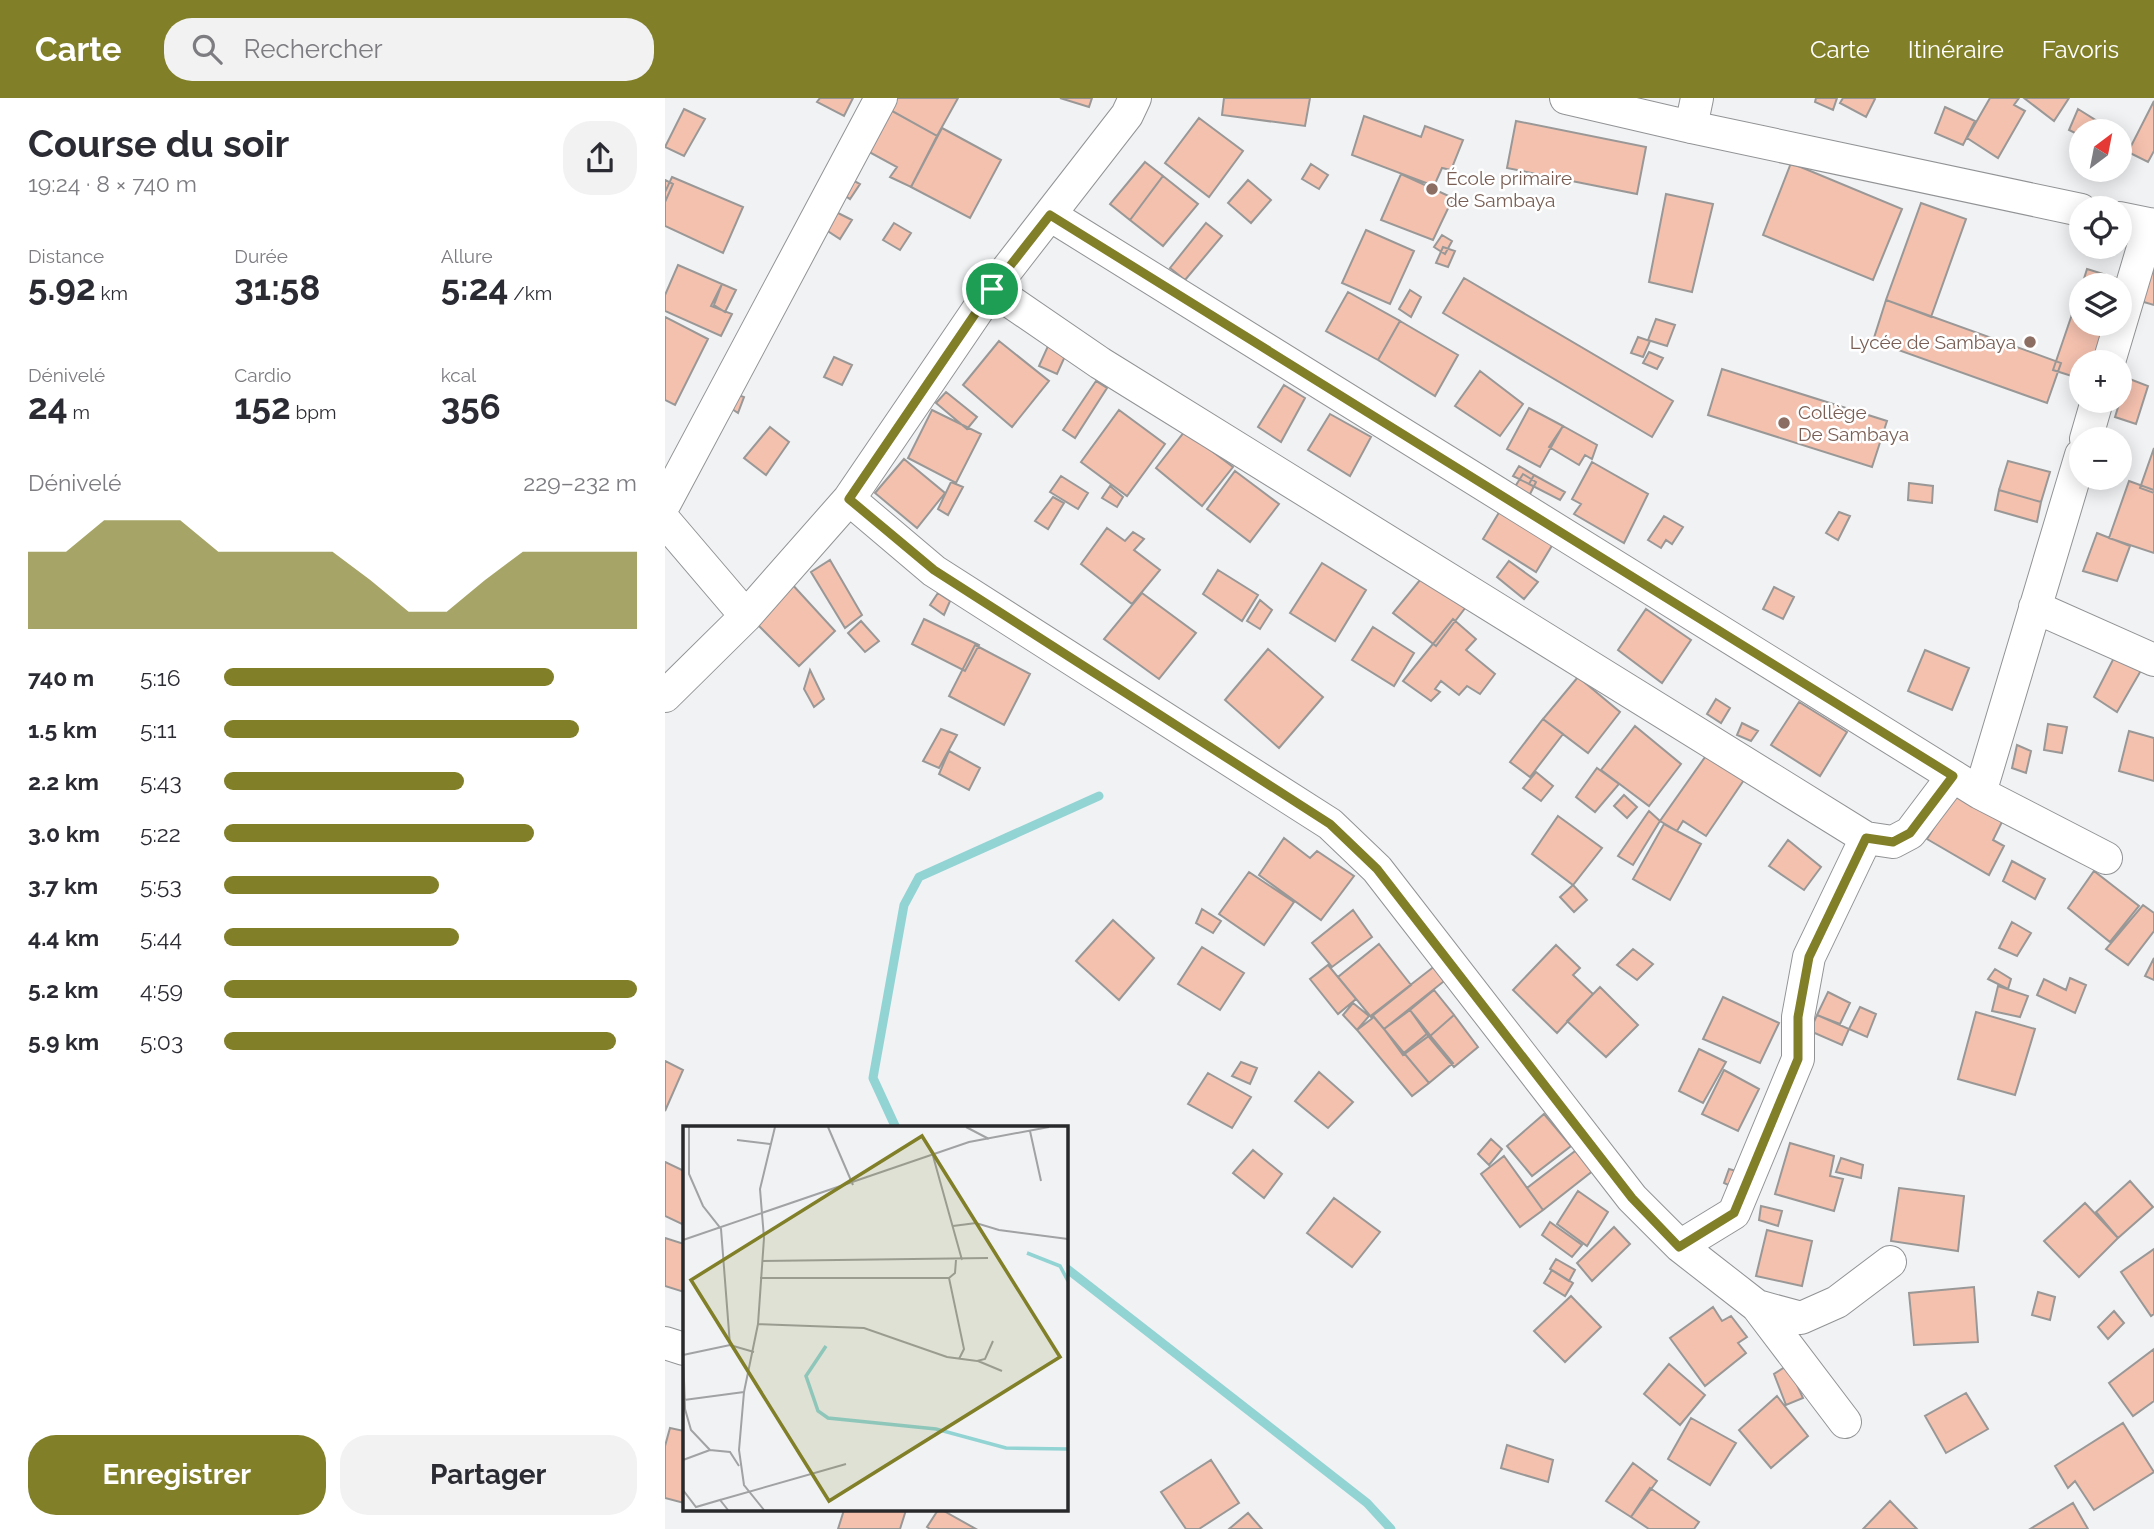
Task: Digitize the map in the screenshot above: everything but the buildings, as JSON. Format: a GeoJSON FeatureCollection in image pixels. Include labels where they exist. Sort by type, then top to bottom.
{"type":"FeatureCollection","features":[{"type":"Feature","properties":{"kind":"street"},"geometry":{"type":"LineString","coordinates":[[665,503],[881,98]]}},
{"type":"Feature","properties":{"kind":"street"},"geometry":{"type":"LineString","coordinates":[[665,696],[746,616],[849,499],[992,289],[1127,115],[1135,98]]}},
{"type":"Feature","properties":{"kind":"street"},"geometry":{"type":"LineString","coordinates":[[1566,98],[1694,113],[2069,207]]}},
{"type":"Feature","properties":{"kind":"street"},"geometry":{"type":"LineString","coordinates":[[1050,215],[1980,793],[2106,858]]}},
{"type":"Feature","properties":{"kind":"street"},"geometry":{"type":"LineString","coordinates":[[2113,350],[2152,225],[2132,221]]}},
{"type":"Feature","properties":{"kind":"street"},"geometry":{"type":"LineString","coordinates":[[992,289],[1100,363],[1866,838],[1893,842],[1910,833],[1953,776]]}},
{"type":"Feature","properties":{"kind":"street"},"geometry":{"type":"LineString","coordinates":[[1980,793],[2070,490]]}},
{"type":"Feature","properties":{"kind":"street"},"geometry":{"type":"LineString","coordinates":[[849,499],[934,570],[1330,824],[1377,869],[1632,1198],[1679,1247],[1757,1306],[1845,1422]]}},
{"type":"Feature","properties":{"kind":"street"},"geometry":{"type":"LineString","coordinates":[[665,521],[746,616]]}},
{"type":"Feature","properties":{"kind":"street"},"geometry":{"type":"LineString","coordinates":[[2035,607],[2154,660]]}},
{"type":"Feature","properties":{"kind":"street"},"geometry":{"type":"LineString","coordinates":[[1679,1247],[1734,1213],[1798,1059],[1798,1017],[1809,957],[1866,838]]}},
{"type":"Feature","properties":{"kind":"street"},"geometry":{"type":"LineString","coordinates":[[1757,1306],[1801,1318],[1837,1302],[1890,1262]]}},
{"type":"Feature","properties":{"kind":"street"},"geometry":{"type":"LineString","coordinates":[[665,1343],[683,1349]]}},
{"type":"Feature","properties":{"kind":"waterway"},"geometry":{"type":"LineString","coordinates":[[895,1126],[873,1078],[904,905],[919,877],[1099,796]]}},
{"type":"Feature","properties":{"kind":"waterway"},"geometry":{"type":"LineString","coordinates":[[1067,1269],[1367,1503],[1391,1529]]}},
{"type":"Feature","properties":{"kind":"place","name":"École primaire de Sambaya"},"geometry":{"type":"Point","coordinates":[1432,189]}},
{"type":"Feature","properties":{"kind":"place","name":"Lycée de Sambaya"},"geometry":{"type":"Point","coordinates":[2030,342]}},
{"type":"Feature","properties":{"kind":"place","name":"Collège De Sambaya"},"geometry":{"type":"Point","coordinates":[1784,423]}},
{"type":"Feature","properties":{"kind":"route"},"geometry":{"type":"LineString","coordinates":[[1050,215],[1953,776],[1910,833],[1893,842],[1866,838],[1809,957],[1798,1017],[1798,1059],[1734,1213],[1679,1247],[1632,1198],[1377,869],[1330,824],[934,570],[849,499],[992,289],[1050,215]]}}]}
